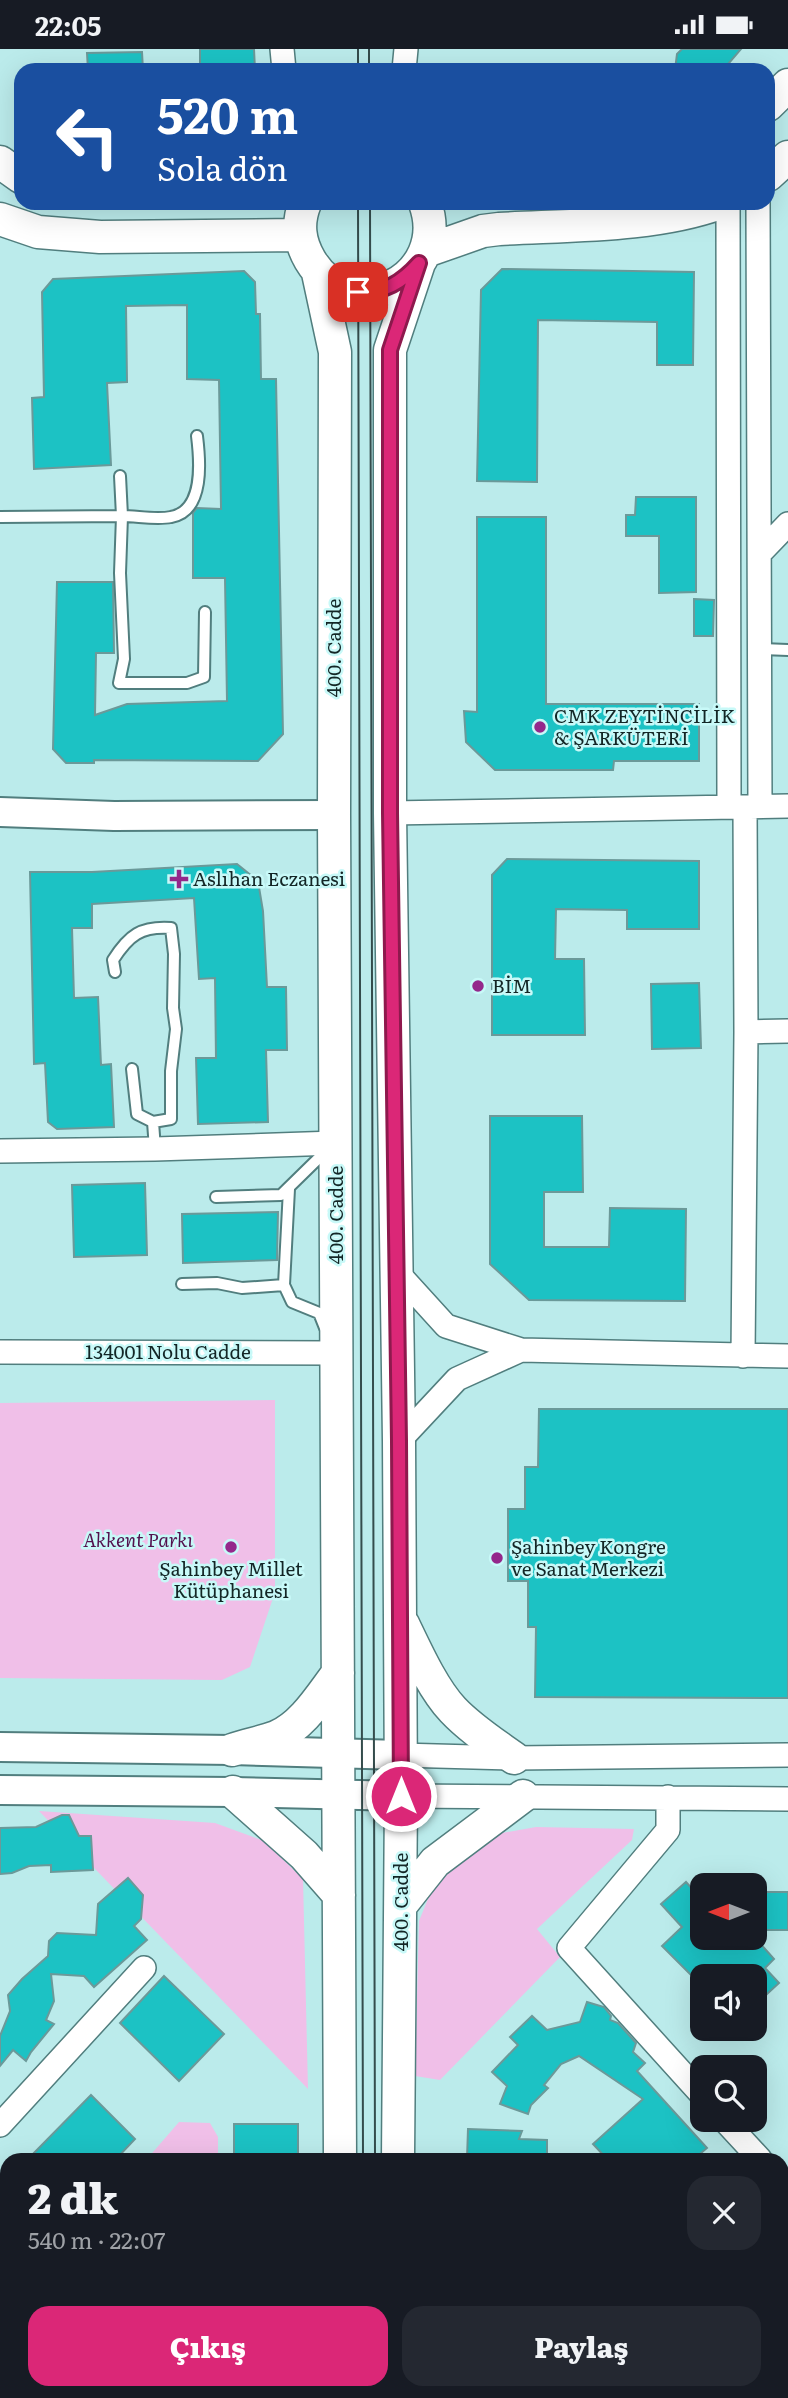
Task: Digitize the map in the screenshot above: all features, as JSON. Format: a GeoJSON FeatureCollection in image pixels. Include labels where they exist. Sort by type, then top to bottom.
{"type":"FeatureCollection","features":[{"type":"Feature","properties":{"kind":"main road"},"geometry":{"type":"LineString","coordinates":[[775,98],[788,85]]}},
{"type":"Feature","properties":{"kind":"main road"},"geometry":{"type":"LineString","coordinates":[[775,168],[788,156]]}},
{"type":"Feature","properties":{"kind":"main road"},"geometry":{"type":"LineString","coordinates":[[0,219],[38,232],[100,237],[300,235],[302,210]]}},
{"type":"Feature","properties":{"kind":"main road","name":"400. Cadde"},"geometry":{"type":"LineString","coordinates":[[398,2153],[401,1796],[390,813],[390,350],[430,233],[428,210]]}},
{"type":"Feature","properties":{"kind":"main road"},"geometry":{"type":"LineString","coordinates":[[318,273],[333,285],[370,293],[390,288],[406,278],[422,257],[483,231],[666,217],[701,210]]}},
{"type":"Feature","properties":{"kind":"main road","name":"400. Cadde"},"geometry":{"type":"LineString","coordinates":[[300,235],[302,246],[318,273],[335,352],[334,815],[340,2153]]}},
{"type":"Feature","properties":{"kind":"main road"},"geometry":{"type":"LineString","coordinates":[[400,1618],[424,1665],[451,1708],[472,1728],[514,1758]]}},
{"type":"Feature","properties":{"kind":"main road"},"geometry":{"type":"LineString","coordinates":[[232,1750],[278,1736],[289,1728],[304,1716],[338,1672]]}},
{"type":"Feature","properties":{"kind":"main road"},"geometry":{"type":"LineString","coordinates":[[233,1792],[304,1855],[339,1895]]}},
{"type":"Feature","properties":{"kind":"main road"},"geometry":{"type":"LineString","coordinates":[[401,1905],[435,1862],[523,1796]]}},
{"type":"Feature","properties":{"kind":"street"},"geometry":{"type":"LineString","coordinates":[[728,210],[745,807],[743,1356]]}},
{"type":"Feature","properties":{"kind":"street"},"geometry":{"type":"LineString","coordinates":[[745,807],[760,649],[758,210]]}},
{"type":"Feature","properties":{"kind":"street"},"geometry":{"type":"LineString","coordinates":[[761,552],[788,524]]}},
{"type":"Feature","properties":{"kind":"street"},"geometry":{"type":"LineString","coordinates":[[390,813],[788,806]]}},
{"type":"Feature","properties":{"kind":"street"},"geometry":{"type":"LineString","coordinates":[[0,812],[114,816],[334,815]]}},
{"type":"Feature","properties":{"kind":"street"},"geometry":{"type":"LineString","coordinates":[[746,1032],[788,1031]]}},
{"type":"Feature","properties":{"kind":"street"},"geometry":{"type":"LineString","coordinates":[[0,1151],[335,1143]]}},
{"type":"Feature","properties":{"kind":"street"},"geometry":{"type":"LineString","coordinates":[[396,1271],[446,1326],[521,1350],[788,1356]]}},
{"type":"Feature","properties":{"kind":"street"},"geometry":{"type":"LineString","coordinates":[[399,1441],[457,1379],[521,1350]]}},
{"type":"Feature","properties":{"kind":"street","name":"134001 Nolu Cadde"},"geometry":{"type":"LineString","coordinates":[[0,1352],[336,1353]]}},
{"type":"Feature","properties":{"kind":"street"},"geometry":{"type":"LineString","coordinates":[[0,1748],[232,1750],[514,1758],[788,1755]]}},
{"type":"Feature","properties":{"kind":"street"},"geometry":{"type":"LineString","coordinates":[[0,1790],[788,1799]]}},
{"type":"Feature","properties":{"kind":"street"},"geometry":{"type":"LineString","coordinates":[[668,1797],[668,1830],[569,1948],[690,2082]]}},
{"type":"Feature","properties":{"kind":"street"},"geometry":{"type":"LineString","coordinates":[[0,2125],[144,1968]]}},
{"type":"Feature","properties":{"kind":"street"},"geometry":{"type":"LineString","coordinates":[[735,2132],[754,2153]]}},
{"type":"Feature","properties":{"kind":"lane"},"geometry":{"type":"LineString","coordinates":[[0,517],[173,517],[196,496],[200,460],[197,436]]}},
{"type":"Feature","properties":{"kind":"lane"},"geometry":{"type":"LineString","coordinates":[[120,476],[120,573],[124,659],[119,683],[187,683],[204,677],[205,612]]}},
{"type":"Feature","properties":{"kind":"lane"},"geometry":{"type":"LineString","coordinates":[[760,649],[788,650]]}},
{"type":"Feature","properties":{"kind":"lane"},"geometry":{"type":"LineString","coordinates":[[115,972],[113,960],[126,941],[151,927],[172,928],[173,1009],[176,1029],[171,1119],[153,1122],[137,1114],[132,1069]]}},
{"type":"Feature","properties":{"kind":"lane"},"geometry":{"type":"LineString","coordinates":[[153,1122],[155,1149]]}},
{"type":"Feature","properties":{"kind":"lane"},"geometry":{"type":"LineString","coordinates":[[216,1197],[281,1195],[335,1143]]}},
{"type":"Feature","properties":{"kind":"lane"},"geometry":{"type":"LineString","coordinates":[[289,1189],[284,1285],[292,1302],[319,1313],[336,1353]]}},
{"type":"Feature","properties":{"kind":"lane"},"geometry":{"type":"LineString","coordinates":[[182,1284],[217,1283],[242,1288],[284,1285]]}},
{"type":"Feature","properties":{"kind":"green space","name":"Akkent Parkı"},"geometry":{"type":"Polygon","coordinates":[[[275,1400],[275,1592],[250,1667],[222,1680],[0,1678],[0,1403],[275,1400]]]}},
{"type":"Feature","properties":{"kind":"green space"},"geometry":{"type":"Polygon","coordinates":[[[39,1811],[215,1823],[264,1841],[303,1879],[308,2089],[39,1811]]]}},
{"type":"Feature","properties":{"kind":"green space"},"geometry":{"type":"Polygon","coordinates":[[[536,1827],[634,1829],[632,1840],[537,1929],[560,1957],[440,2080],[415,2076],[419,1921],[430,1894],[449,1861],[502,1833],[536,1827]]]}},
{"type":"Feature","properties":{"kind":"green space"},"geometry":{"type":"Polygon","coordinates":[[[179,2122],[210,2123],[218,2137],[218,2153],[152,2153],[179,2122]]]}},
{"type":"Feature","properties":{"kind":"building"},"geometry":{"type":"Polygon","coordinates":[[[200,49],[254,49],[255,63],[200,63],[200,49]]]}},
{"type":"Feature","properties":{"kind":"building"},"geometry":{"type":"Polygon","coordinates":[[[682,49],[741,49],[729,63],[676,63],[677,54],[682,49]]]}},
{"type":"Feature","properties":{"kind":"building"},"geometry":{"type":"Polygon","coordinates":[[[142,52],[143,63],[88,63],[87,53],[142,52]]]}},
{"type":"Feature","properties":{"kind":"building"},"geometry":{"type":"Polygon","coordinates":[[[502,269],[694,272],[693,365],[657,365],[657,322],[538,320],[537,482],[477,481],[481,290],[502,269]]]}},
{"type":"Feature","properties":{"kind":"building"},"geometry":{"type":"Polygon","coordinates":[[[244,271],[255,282],[256,314],[260,314],[261,379],[276,379],[283,734],[258,761],[94,760],[94,763],[66,763],[53,749],[57,582],[113,582],[114,653],[96,653],[95,715],[127,704],[227,701],[225,578],[193,578],[193,513],[197,508],[221,509],[219,380],[187,379],[187,305],[126,306],[127,382],[107,383],[111,465],[34,469],[32,398],[44,397],[42,292],[53,279],[244,271]]]}},
{"type":"Feature","properties":{"kind":"building"},"geometry":{"type":"Polygon","coordinates":[[[636,497],[696,497],[696,592],[659,593],[659,536],[626,536],[626,515],[635,515],[636,497]]]}},
{"type":"Feature","properties":{"kind":"building"},"geometry":{"type":"Polygon","coordinates":[[[477,517],[546,517],[546,704],[699,704],[699,761],[614,761],[613,770],[495,770],[466,742],[464,711],[477,712],[477,517]]]}},
{"type":"Feature","properties":{"kind":"building"},"geometry":{"type":"Polygon","coordinates":[[[694,599],[714,600],[713,636],[694,636],[694,599]]]}},
{"type":"Feature","properties":{"kind":"building"},"geometry":{"type":"Polygon","coordinates":[[[507,859],[699,861],[699,929],[627,929],[627,910],[556,909],[555,959],[584,959],[585,1035],[492,1035],[492,875],[507,859]]]}},
{"type":"Feature","properties":{"kind":"building"},"geometry":{"type":"Polygon","coordinates":[[[237,864],[258,881],[263,911],[267,987],[286,987],[287,1050],[266,1050],[268,1122],[198,1124],[196,1058],[216,1058],[215,978],[199,979],[194,898],[92,904],[92,928],[72,928],[74,998],[98,997],[101,1065],[111,1064],[114,1127],[57,1129],[48,1122],[45,1063],[34,1064],[30,872],[92,872],[237,864]]]}},
{"type":"Feature","properties":{"kind":"building"},"geometry":{"type":"Polygon","coordinates":[[[699,983],[701,1048],[652,1049],[651,984],[699,983]]]}},
{"type":"Feature","properties":{"kind":"building"},"geometry":{"type":"Polygon","coordinates":[[[490,1116],[582,1116],[583,1192],[544,1192],[544,1247],[609,1247],[610,1208],[686,1209],[685,1301],[529,1300],[490,1264],[490,1116]]]}},
{"type":"Feature","properties":{"kind":"building"},"geometry":{"type":"Polygon","coordinates":[[[145,1183],[147,1255],[74,1257],[72,1185],[145,1183]]]}},
{"type":"Feature","properties":{"kind":"building"},"geometry":{"type":"Polygon","coordinates":[[[278,1212],[277,1260],[183,1263],[182,1214],[278,1212]]]}},
{"type":"Feature","properties":{"kind":"building"},"geometry":{"type":"Polygon","coordinates":[[[539,1409],[788,1409],[788,1698],[535,1697],[536,1627],[528,1627],[528,1581],[508,1581],[508,1509],[525,1509],[525,1467],[538,1467],[539,1409]]]}},
{"type":"Feature","properties":{"kind":"building"},"geometry":{"type":"Polygon","coordinates":[[[62,1815],[69,1815],[79,1836],[91,1836],[93,1870],[51,1872],[51,1865],[29,1866],[12,1873],[0,1874],[0,1828],[36,1827],[62,1815]]]}},
{"type":"Feature","properties":{"kind":"building"},"geometry":{"type":"Polygon","coordinates":[[[128,1878],[143,1895],[141,1919],[134,1926],[147,1940],[94,1987],[84,1976],[51,1974],[54,2001],[46,2020],[54,2024],[26,2061],[13,2050],[0,2066],[0,2036],[10,2011],[8,1995],[48,1956],[49,1941],[57,1933],[96,1935],[98,1904],[128,1878]]]}},
{"type":"Feature","properties":{"kind":"building"},"geometry":{"type":"Polygon","coordinates":[[[686,1882],[690,1886],[690,1950],[766,1950],[774,1959],[767,1966],[690,1964],[690,1974],[662,1946],[682,1927],[661,1904],[686,1882]]]}},
{"type":"Feature","properties":{"kind":"building"},"geometry":{"type":"Polygon","coordinates":[[[767,1892],[788,1892],[788,1930],[767,1930],[767,1892]]]}},
{"type":"Feature","properties":{"kind":"building"},"geometry":{"type":"Polygon","coordinates":[[[767,1970],[779,1983],[767,1994],[767,1970]]]}},
{"type":"Feature","properties":{"kind":"building"},"geometry":{"type":"Polygon","coordinates":[[[164,1976],[224,2034],[179,2081],[120,2023],[164,1976]]]}},
{"type":"Feature","properties":{"kind":"building"},"geometry":{"type":"Polygon","coordinates":[[[587,2002],[604,2007],[611,2016],[610,2020],[618,2023],[636,2043],[633,2052],[645,2063],[637,2071],[707,2148],[701,2153],[601,2153],[593,2144],[643,2099],[579,2056],[561,2064],[544,2085],[548,2088],[531,2105],[528,2114],[500,2104],[507,2086],[492,2072],[518,2045],[510,2037],[532,2016],[547,2030],[580,2022],[587,2002]]]}},
{"type":"Feature","properties":{"kind":"building"},"geometry":{"type":"Polygon","coordinates":[[[91,2095],[135,2139],[122,2153],[34,2153],[91,2095]]]}},
{"type":"Feature","properties":{"kind":"building"},"geometry":{"type":"Polygon","coordinates":[[[234,2124],[298,2124],[298,2153],[234,2153],[234,2124]]]}},
{"type":"Feature","properties":{"kind":"building"},"geometry":{"type":"Polygon","coordinates":[[[468,2129],[522,2131],[519,2139],[547,2140],[547,2153],[467,2153],[468,2129]]]}},
{"type":"Feature","properties":{"kind":"tram line"},"geometry":{"type":"LineString","coordinates":[[358,49],[358,63]]}},
{"type":"Feature","properties":{"kind":"tram line"},"geometry":{"type":"LineString","coordinates":[[369,49],[369,63]]}},
{"type":"Feature","properties":{"kind":"tram line"},"geometry":{"type":"LineString","coordinates":[[358,210],[363,2153]]}},
{"type":"Feature","properties":{"kind":"tram line"},"geometry":{"type":"LineString","coordinates":[[370,210],[375,2153]]}},
{"type":"Feature","properties":{"kind":"place","name":"CMK ZEYTİNCİLİK & ŞARKÜTERİ"},"geometry":{"type":"Point","coordinates":[540,727]}},
{"type":"Feature","properties":{"kind":"place","name":"Aslıhan Eczanesi"},"geometry":{"type":"Point","coordinates":[179,879]}},
{"type":"Feature","properties":{"kind":"place","name":"BİM"},"geometry":{"type":"Point","coordinates":[478,986]}},
{"type":"Feature","properties":{"kind":"place","name":"Şahinbey Millet Kütüphanesi"},"geometry":{"type":"Point","coordinates":[231,1547]}},
{"type":"Feature","properties":{"kind":"place","name":"Şahinbey Kongre ve Sanat Merkezi"},"geometry":{"type":"Point","coordinates":[497,1558]}},
{"type":"Feature","properties":{"kind":"route"},"geometry":{"type":"LineString","coordinates":[[358,292],[370,293],[390,288],[406,278],[419,263],[390,350],[390,813],[401,1796]]}}]}
